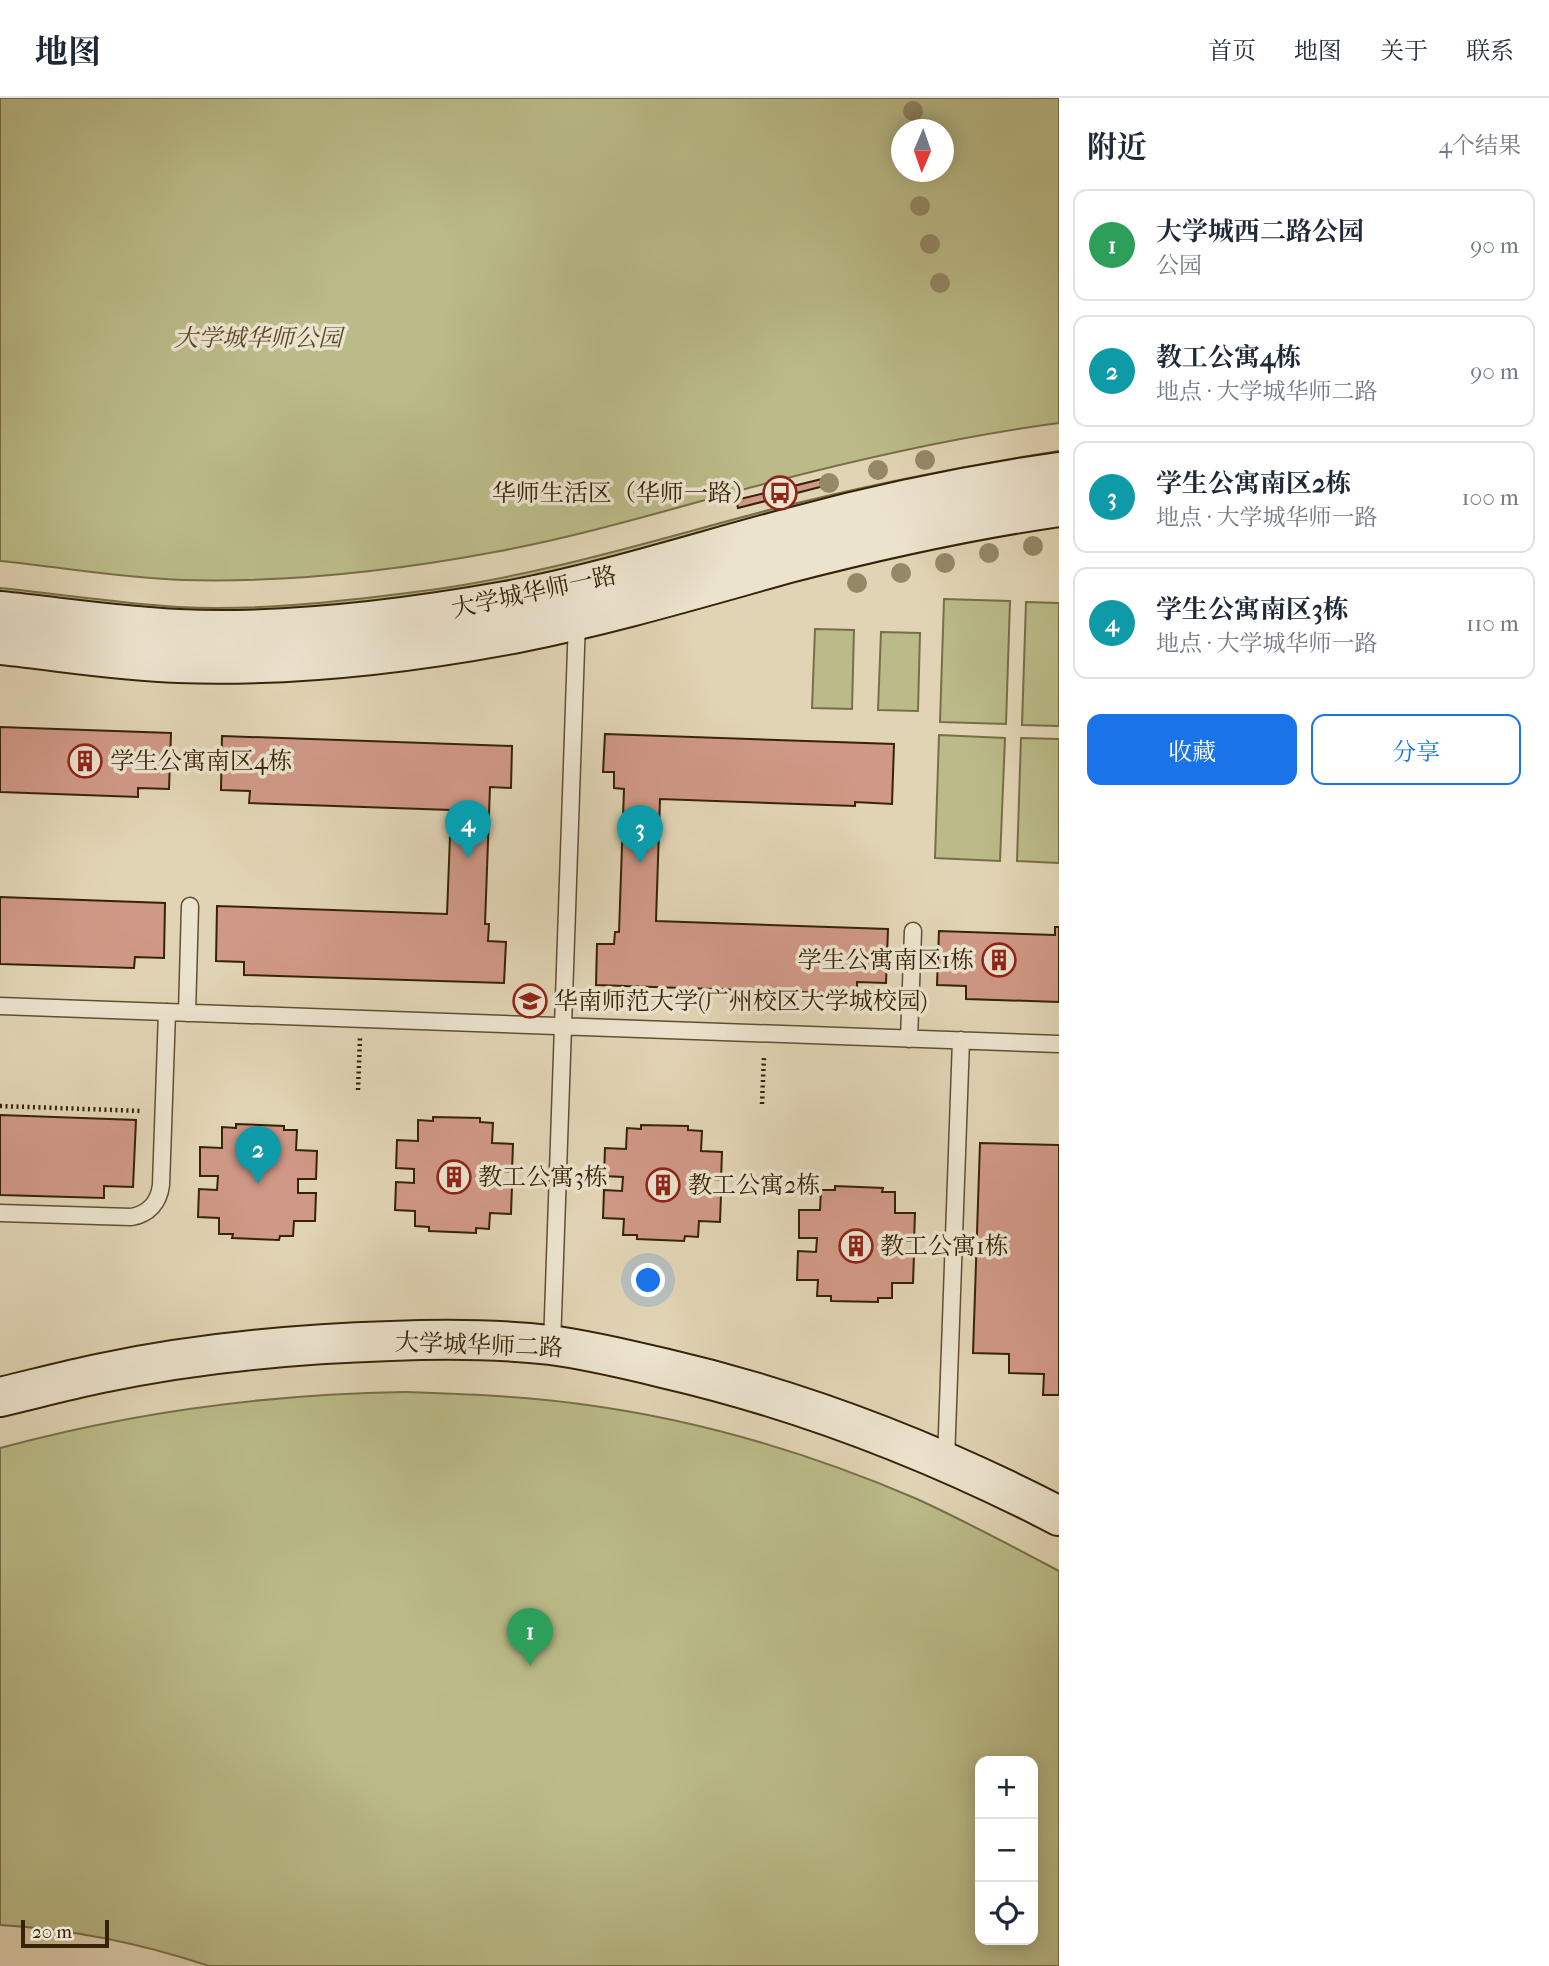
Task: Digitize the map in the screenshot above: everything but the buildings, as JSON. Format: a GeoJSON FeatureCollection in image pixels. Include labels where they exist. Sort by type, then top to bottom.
{"type":"FeatureCollection","features":[{"type":"Feature","properties":{"kind":"street","name":"大学城华师一路"},"geometry":{"type":"LineString","coordinates":[[0,611],[136,626],[222,630],[306,626],[419,614],[508,600],[582,584],[892,503],[1059,472]]}},
{"type":"Feature","properties":{"kind":"street","name":"大学城华师一路"},"geometry":{"type":"LineString","coordinates":[[0,645],[177,663],[272,662],[424,648],[514,634],[578,620],[900,536],[1059,507]]}},
{"type":"Feature","properties":{"kind":"street","name":"大学城华师二路"},"geometry":{"type":"LineString","coordinates":[[0,1397],[102,1373],[185,1358],[278,1347],[423,1340],[552,1345],[744,1388],[872,1431],[946,1461],[1059,1516]]}},
{"type":"Feature","properties":{"kind":"lane"},"geometry":{"type":"LineString","coordinates":[[552,1345],[578,620]]}},
{"type":"Feature","properties":{"kind":"lane"},"geometry":{"type":"LineString","coordinates":[[187,1013],[190,906]]}},
{"type":"Feature","properties":{"kind":"lane"},"geometry":{"type":"LineString","coordinates":[[909,1039],[913,930]]}},
{"type":"Feature","properties":{"kind":"lane"},"geometry":{"type":"LineString","coordinates":[[0,1006],[1059,1044]]}},
{"type":"Feature","properties":{"kind":"lane"},"geometry":{"type":"LineString","coordinates":[[0,1213],[125,1218],[143,1214],[153,1206],[160,1193],[167,1012]]}},
{"type":"Feature","properties":{"kind":"lane"},"geometry":{"type":"LineString","coordinates":[[946,1461],[961,1041]]}},
{"type":"Feature","properties":{"kind":"path"},"geometry":{"type":"LineString","coordinates":[[358,1090],[361,1019]]}},
{"type":"Feature","properties":{"kind":"path"},"geometry":{"type":"LineString","coordinates":[[762,1104],[765,1034]]}},
{"type":"Feature","properties":{"kind":"path"},"geometry":{"type":"LineString","coordinates":[[0,1106],[164,1111]]}},
{"type":"Feature","properties":{"kind":"green space","name":"大学城华师公园"},"geometry":{"type":"Polygon","coordinates":[[[0,98],[1059,98],[1059,423],[986,434],[876,456],[598,529],[457,559],[379,570],[261,580],[183,580],[114,575],[0,561],[0,98]]]}},
{"type":"Feature","properties":{"kind":"green space"},"geometry":{"type":"Polygon","coordinates":[[[1059,451],[1059,455],[537,577],[472,589],[269,611],[179,612],[0,594],[0,588],[178,607],[237,608],[296,605],[415,592],[551,567],[879,484],[1059,451]]]}},
{"type":"Feature","properties":{"kind":"green space"},"geometry":{"type":"Polygon","coordinates":[[[944,599],[1010,601],[1006,724],[940,722],[944,599]]]}},
{"type":"Feature","properties":{"kind":"green space"},"geometry":{"type":"Polygon","coordinates":[[[1026,602],[1059,603],[1059,726],[1022,725],[1026,602]]]}},
{"type":"Feature","properties":{"kind":"green space"},"geometry":{"type":"Polygon","coordinates":[[[815,629],[854,630],[852,709],[812,708],[815,629]]]}},
{"type":"Feature","properties":{"kind":"green space"},"geometry":{"type":"Polygon","coordinates":[[[881,632],[920,633],[918,711],[878,710],[881,632]]]}},
{"type":"Feature","properties":{"kind":"green space"},"geometry":{"type":"Polygon","coordinates":[[[939,735],[1005,738],[1000,861],[935,858],[939,735]]]}},
{"type":"Feature","properties":{"kind":"green space"},"geometry":{"type":"Polygon","coordinates":[[[1021,738],[1059,739],[1059,863],[1017,861],[1021,738]]]}},
{"type":"Feature","properties":{"kind":"green space"},"geometry":{"type":"Polygon","coordinates":[[[405,1392],[471,1395],[580,1404],[666,1419],[752,1440],[877,1482],[953,1516],[1059,1571],[1059,1966],[209,1966],[106,1939],[0,1925],[0,1448],[150,1415],[303,1397],[405,1392]]]}},
{"type":"Feature","properties":{"kind":"place","name":"华师生活区（华师一路）"},"geometry":{"type":"Point","coordinates":[780,493]}},
{"type":"Feature","properties":{"kind":"place","name":"学生公寓南区4栋"},"geometry":{"type":"Point","coordinates":[85,761]}},
{"type":"Feature","properties":{"kind":"place","name":"学生公寓南区3栋"},"geometry":{"type":"Point","coordinates":[468,858]}},
{"type":"Feature","properties":{"kind":"place","name":"学生公寓南区2栋"},"geometry":{"type":"Point","coordinates":[640,863]}},
{"type":"Feature","properties":{"kind":"place","name":"学生公寓南区1栋"},"geometry":{"type":"Point","coordinates":[999,960]}},
{"type":"Feature","properties":{"kind":"place","name":"华南师范大学(广州校区大学城校园)"},"geometry":{"type":"Point","coordinates":[530,1001]}},
{"type":"Feature","properties":{"kind":"place","name":"教工公寓3栋"},"geometry":{"type":"Point","coordinates":[454,1177]}},
{"type":"Feature","properties":{"kind":"place","name":"教工公寓4栋"},"geometry":{"type":"Point","coordinates":[258,1184]}},
{"type":"Feature","properties":{"kind":"place","name":"教工公寓2栋"},"geometry":{"type":"Point","coordinates":[663,1185]}},
{"type":"Feature","properties":{"kind":"place","name":"教工公寓1栋"},"geometry":{"type":"Point","coordinates":[856,1246]}},
{"type":"Feature","properties":{"kind":"place","name":"大学城西二路公园"},"geometry":{"type":"Point","coordinates":[530,1666]}}]}
